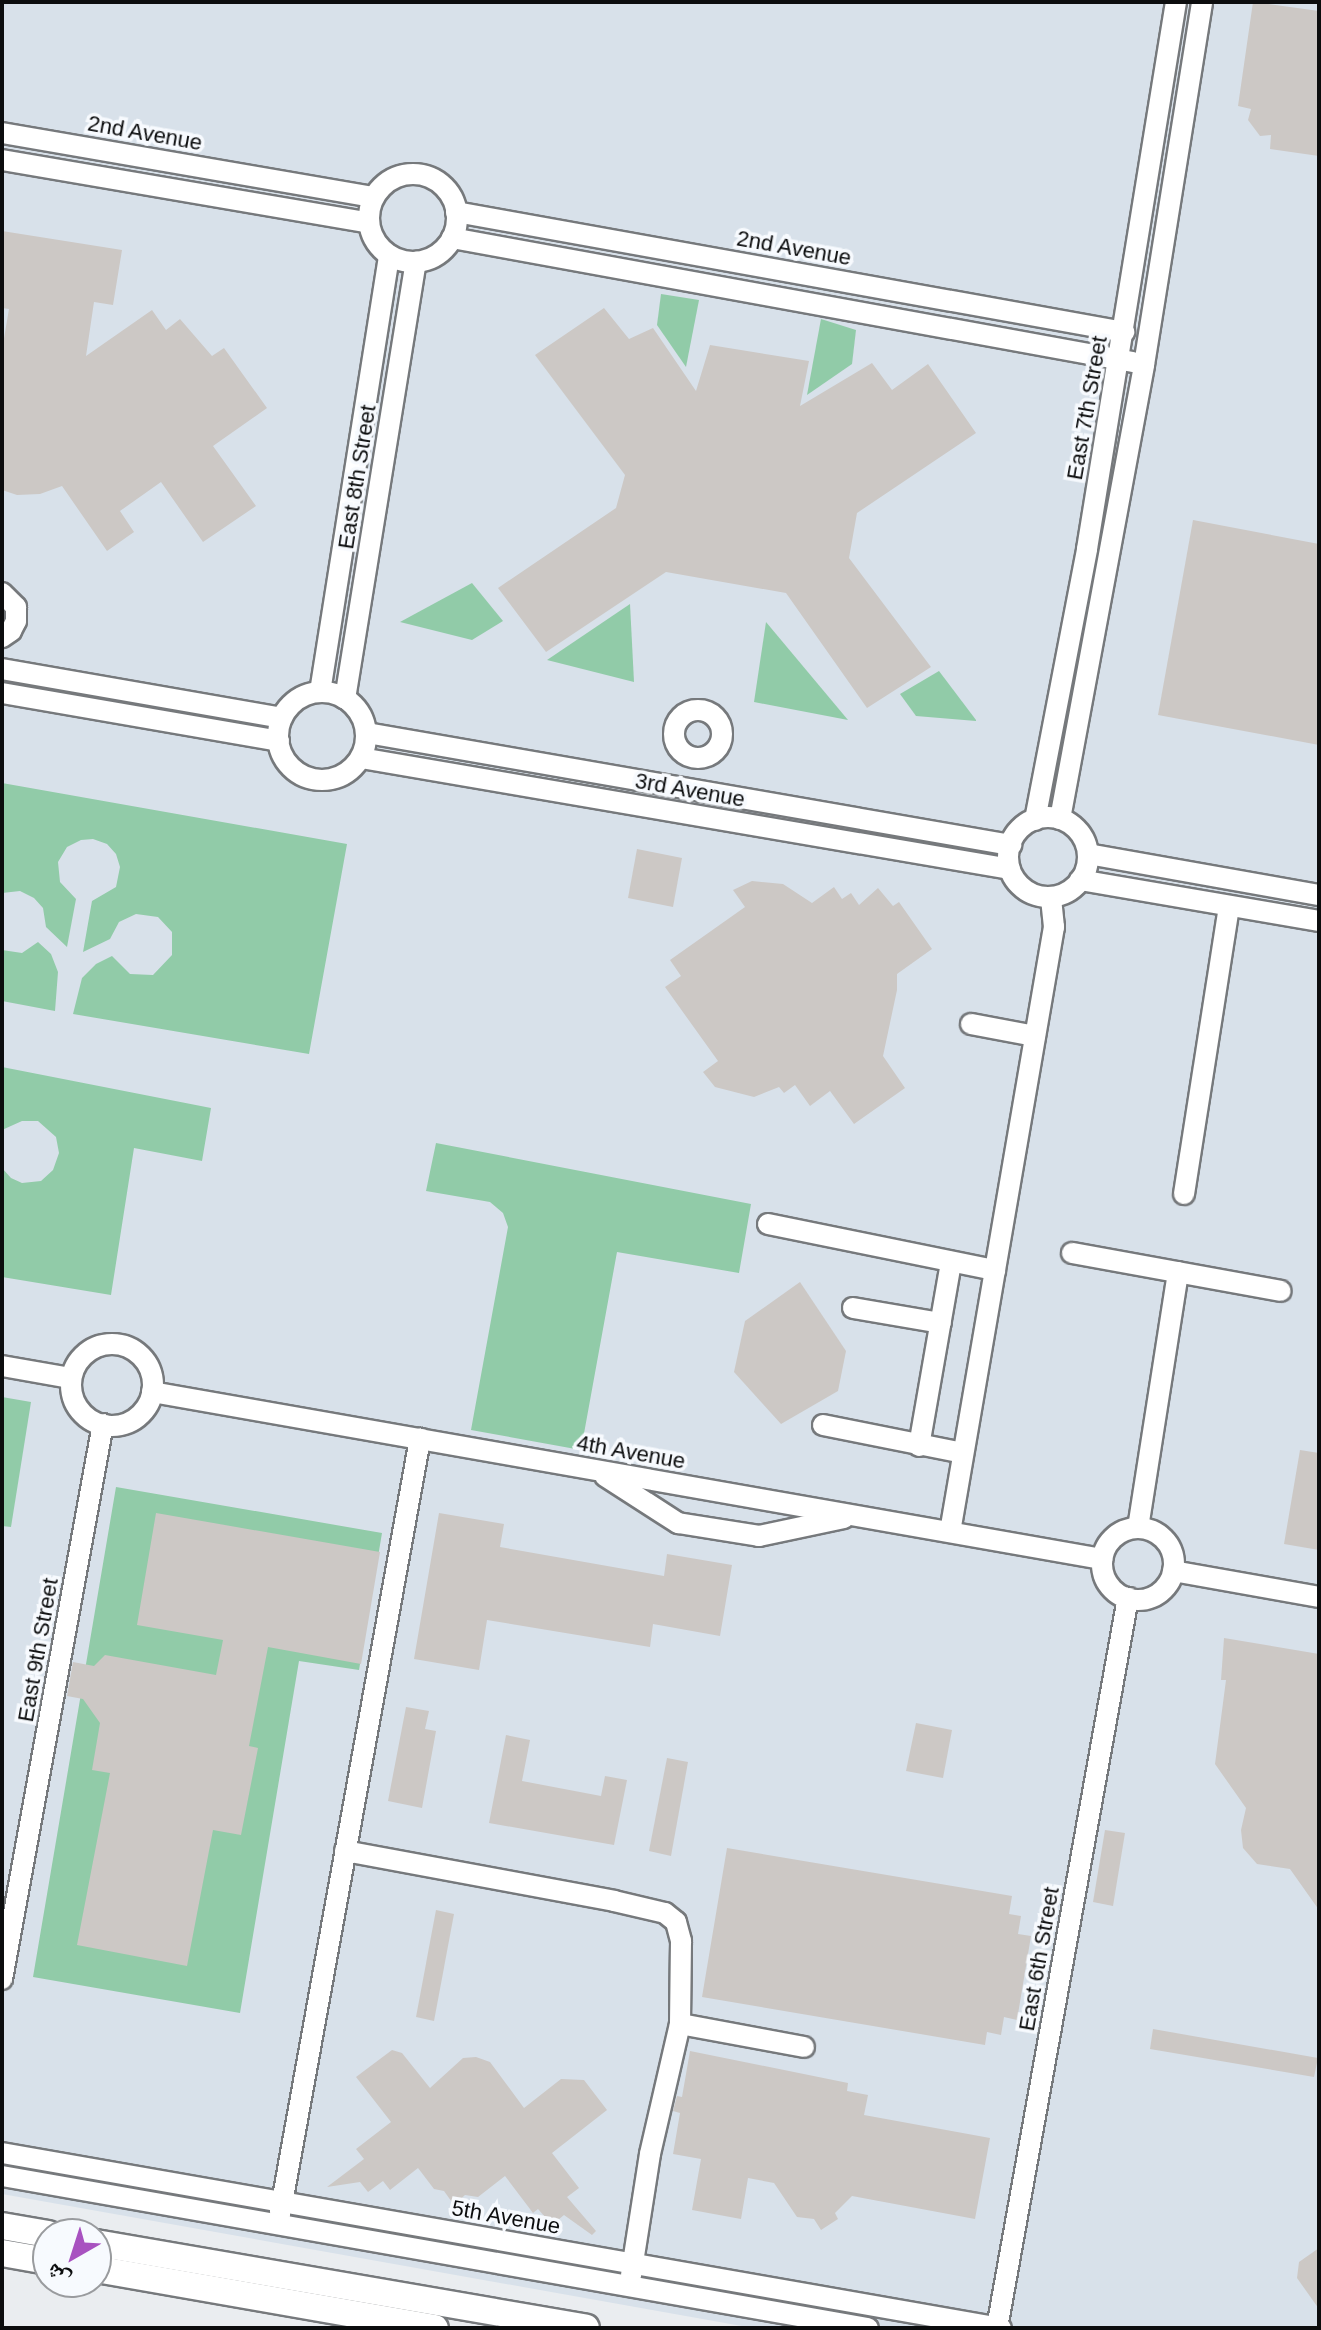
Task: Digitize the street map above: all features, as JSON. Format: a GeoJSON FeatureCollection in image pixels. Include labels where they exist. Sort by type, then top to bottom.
{"type":"FeatureCollection","features":[{"type":"Feature","properties":{"kind":"main road"},"geometry":{"type":"LineString","coordinates":[[2,2226],[32,2231]]}},
{"type":"Feature","properties":{"kind":"main road"},"geometry":{"type":"LineString","coordinates":[[112,2246],[586,2328]]}},
{"type":"Feature","properties":{"kind":"main road"},"geometry":{"type":"LineString","coordinates":[[2,2253],[32,2258]]}},
{"type":"Feature","properties":{"kind":"main road"},"geometry":{"type":"LineString","coordinates":[[112,2272],[435,2328]]}},
{"type":"Feature","properties":{"kind":"street","name":"East 7th Street"},"geometry":{"type":"LineString","coordinates":[[1035,820],[1120,359],[1176,2]]}},
{"type":"Feature","properties":{"kind":"street"},"geometry":{"type":"LineString","coordinates":[[1060,819],[1144,365],[1202,2]]}},
{"type":"Feature","properties":{"kind":"street","name":"2nd Avenue"},"geometry":{"type":"LineString","coordinates":[[2,133],[374,197]]}},
{"type":"Feature","properties":{"kind":"street"},"geometry":{"type":"LineString","coordinates":[[2,160],[369,223]]}},
{"type":"Feature","properties":{"kind":"street"},"geometry":{"type":"LineString","coordinates":[[421,175],[442,185],[456,212],[452,238],[437,255],[416,262],[389,255],[376,243],[369,223],[374,197],[388,181],[398,176],[421,175]]}},
{"type":"Feature","properties":{"kind":"street"},"geometry":{"type":"LineString","coordinates":[[1145,207],[1171,204]]}},
{"type":"Feature","properties":{"kind":"street","name":"2nd Avenue"},"geometry":{"type":"LineString","coordinates":[[456,212],[1124,332]]}},
{"type":"Feature","properties":{"kind":"street"},"geometry":{"type":"LineString","coordinates":[[452,238],[1144,365]]}},
{"type":"Feature","properties":{"kind":"street","name":"East 8th Street"},"geometry":{"type":"LineString","coordinates":[[320,692],[389,255]]}},
{"type":"Feature","properties":{"kind":"street","name":"East 8th Street"},"geometry":{"type":"LineString","coordinates":[[345,699],[416,262]]}},
{"type":"Feature","properties":{"kind":"street"},"geometry":{"type":"LineString","coordinates":[[2,593],[16,607],[16,621],[11,631],[2,637]]}},
{"type":"Feature","properties":{"kind":"street"},"geometry":{"type":"LineString","coordinates":[[4,665],[282,718]]}},
{"type":"Feature","properties":{"kind":"street"},"geometry":{"type":"LineString","coordinates":[[320,692],[345,699],[359,712],[367,733],[361,758],[337,778],[314,780],[293,770],[279,741],[282,718],[298,700],[320,692]]}},
{"type":"Feature","properties":{"kind":"street"},"geometry":{"type":"LineString","coordinates":[[2,693],[279,741]]}},
{"type":"Feature","properties":{"kind":"street","name":"3rd Avenue"},"geometry":{"type":"LineString","coordinates":[[367,733],[1011,845]]}},
{"type":"Feature","properties":{"kind":"street"},"geometry":{"type":"LineString","coordinates":[[663,785],[694,757],[720,795]]}},
{"type":"Feature","properties":{"kind":"street","name":"3rd Avenue"},"geometry":{"type":"LineString","coordinates":[[361,758],[1010,869]]}},
{"type":"Feature","properties":{"kind":"street"},"geometry":{"type":"LineString","coordinates":[[1060,819],[1081,835],[1088,854],[1080,880],[1070,890],[1051,897],[1022,887],[1010,869],[1011,845],[1018,830],[1035,820],[1060,819]]}},
{"type":"Feature","properties":{"kind":"street"},"geometry":{"type":"LineString","coordinates":[[1088,854],[1319,895]]}},
{"type":"Feature","properties":{"kind":"street"},"geometry":{"type":"LineString","coordinates":[[1080,880],[1319,921]]}},
{"type":"Feature","properties":{"kind":"street"},"geometry":{"type":"LineString","coordinates":[[950,1532],[1054,927],[1051,897]]}},
{"type":"Feature","properties":{"kind":"street"},"geometry":{"type":"LineString","coordinates":[[1184,1194],[1229,906]]}},
{"type":"Feature","properties":{"kind":"street"},"geometry":{"type":"LineString","coordinates":[[971,1024],[1035,1036]]}},
{"type":"Feature","properties":{"kind":"street"},"geometry":{"type":"LineString","coordinates":[[768,1224],[995,1270]]}},
{"type":"Feature","properties":{"kind":"street"},"geometry":{"type":"LineString","coordinates":[[1072,1253],[1281,1291]]}},
{"type":"Feature","properties":{"kind":"street"},"geometry":{"type":"LineString","coordinates":[[919,1446],[951,1262]]}},
{"type":"Feature","properties":{"kind":"street"},"geometry":{"type":"LineString","coordinates":[[1138,1528],[1178,1272]]}},
{"type":"Feature","properties":{"kind":"street"},"geometry":{"type":"LineString","coordinates":[[853,1308],[941,1323]]}},
{"type":"Feature","properties":{"kind":"street"},"geometry":{"type":"LineString","coordinates":[[119,1345],[143,1359],[152,1380],[152,1392],[149,1403],[133,1419],[123,1424],[103,1424],[80,1411],[74,1401],[71,1378],[75,1367],[90,1350],[119,1345]]}},
{"type":"Feature","properties":{"kind":"street"},"geometry":{"type":"LineString","coordinates":[[2,1366],[71,1378]]}},
{"type":"Feature","properties":{"kind":"street","name":"4th Avenue"},"geometry":{"type":"LineString","coordinates":[[152,1392],[1102,1559]]}},
{"type":"Feature","properties":{"kind":"street","name":"East 9th Street"},"geometry":{"type":"LineString","coordinates":[[2,1979],[103,1424]]}},
{"type":"Feature","properties":{"kind":"street"},"geometry":{"type":"LineString","coordinates":[[823,1425],[963,1453]]}},
{"type":"Feature","properties":{"kind":"street"},"geometry":{"type":"LineString","coordinates":[[279,2225],[420,1439]]}},
{"type":"Feature","properties":{"kind":"street"},"geometry":{"type":"LineString","coordinates":[[595,1470],[678,1523],[759,1536],[856,1515]]}},
{"type":"Feature","properties":{"kind":"street"},"geometry":{"type":"LineString","coordinates":[[1128,1528],[1138,1528],[1166,1540],[1171,1549],[1173,1571],[1157,1595],[1137,1600],[1110,1587],[1102,1559],[1111,1539],[1128,1528]]}},
{"type":"Feature","properties":{"kind":"street"},"geometry":{"type":"LineString","coordinates":[[1173,1571],[1319,1597]]}},
{"type":"Feature","properties":{"kind":"street","name":"East 6th Street"},"geometry":{"type":"LineString","coordinates":[[998,2328],[1128,1598]]}},
{"type":"Feature","properties":{"kind":"street"},"geometry":{"type":"LineString","coordinates":[[345,1851],[665,1913],[676,1922],[681,1941],[680,2024],[650,2154],[629,2286]]}},
{"type":"Feature","properties":{"kind":"street"},"geometry":{"type":"LineString","coordinates":[[680,2024],[804,2047]]}},
{"type":"Feature","properties":{"kind":"street","name":"5th Avenue"},"geometry":{"type":"LineString","coordinates":[[2,2153],[998,2328]]}},
{"type":"Feature","properties":{"kind":"street"},"geometry":{"type":"LineString","coordinates":[[2,2176],[868,2328]]}},
{"type":"Feature","properties":{"kind":"shaded area"},"geometry":{"type":"Polygon","coordinates":[[[2,2],[1319,2],[1319,2328],[753,2328],[2,2194],[2,2]]]}},
{"type":"Feature","properties":{"kind":"green space"},"geometry":{"type":"Polygon","coordinates":[[[661,294],[699,300],[686,367],[657,325],[661,294]]]}},
{"type":"Feature","properties":{"kind":"green space"},"geometry":{"type":"Polygon","coordinates":[[[821,319],[856,330],[852,364],[807,395],[821,319]]]}},
{"type":"Feature","properties":{"kind":"green space"},"geometry":{"type":"Polygon","coordinates":[[[472,583],[503,621],[472,640],[400,622],[472,583]]]}},
{"type":"Feature","properties":{"kind":"green space"},"geometry":{"type":"Polygon","coordinates":[[[630,604],[634,682],[547,660],[630,604]]]}},
{"type":"Feature","properties":{"kind":"green space"},"geometry":{"type":"Polygon","coordinates":[[[766,622],[848,720],[754,702],[766,622]]]}},
{"type":"Feature","properties":{"kind":"green space"},"geometry":{"type":"Polygon","coordinates":[[[939,671],[976,721],[916,716],[900,694],[939,671]]]}},
{"type":"Feature","properties":{"kind":"green space"},"geometry":{"type":"Polygon","coordinates":[[[2,783],[347,844],[309,1054],[73,1014],[82,978],[96,964],[112,956],[130,974],[153,975],[172,955],[172,932],[158,917],[136,914],[119,922],[110,939],[83,952],[92,901],[116,887],[120,867],[116,854],[107,844],[93,839],[81,840],[67,847],[58,862],[60,882],[76,899],[67,947],[46,927],[43,908],[34,898],[20,891],[2,893],[2,783]]]}},
{"type":"Feature","properties":{"kind":"green space"},"geometry":{"type":"Polygon","coordinates":[[[38,942],[51,954],[58,972],[55,1011],[2,1001],[2,950],[22,953],[38,942]]]}},
{"type":"Feature","properties":{"kind":"green space"},"geometry":{"type":"Polygon","coordinates":[[[2,1067],[211,1108],[202,1161],[134,1148],[111,1295],[2,1277],[2,1168],[11,1178],[22,1183],[41,1181],[53,1170],[59,1153],[56,1137],[38,1121],[22,1121],[2,1130],[2,1067]]]}},
{"type":"Feature","properties":{"kind":"green space"},"geometry":{"type":"Polygon","coordinates":[[[436,1143],[751,1204],[739,1273],[617,1252],[581,1450],[471,1430],[508,1227],[503,1213],[490,1202],[426,1191],[436,1143]]]}},
{"type":"Feature","properties":{"kind":"green space"},"geometry":{"type":"Polygon","coordinates":[[[2,1397],[31,1402],[11,1527],[2,1526],[2,1397]]]}},
{"type":"Feature","properties":{"kind":"green space"},"geometry":{"type":"Polygon","coordinates":[[[116,1487],[382,1533],[359,1670],[299,1661],[240,2013],[33,1977],[116,1487]]]}},
{"type":"Feature","properties":{"kind":"building"},"geometry":{"type":"Polygon","coordinates":[[[1253,2],[1319,11],[1319,156],[1270,149],[1271,135],[1260,136],[1248,120],[1251,109],[1238,106],[1253,2]]]}},
{"type":"Feature","properties":{"kind":"building"},"geometry":{"type":"Polygon","coordinates":[[[2,231],[122,250],[113,305],[94,302],[86,356],[152,310],[166,330],[180,319],[212,356],[224,348],[267,408],[213,446],[256,506],[203,542],[161,482],[120,511],[134,532],[107,551],[62,486],[40,494],[17,495],[2,490],[2,350],[9,309],[2,308],[2,231]]]}},
{"type":"Feature","properties":{"kind":"building"},"geometry":{"type":"Polygon","coordinates":[[[604,308],[629,339],[653,328],[696,391],[710,345],[809,361],[800,406],[872,363],[892,390],[928,364],[976,433],[857,513],[849,558],[931,667],[867,708],[786,593],[666,572],[546,652],[498,588],[616,508],[625,475],[535,355],[604,308]]]}},
{"type":"Feature","properties":{"kind":"building"},"geometry":{"type":"Polygon","coordinates":[[[1193,520],[1319,544],[1319,745],[1158,715],[1193,520]]]}},
{"type":"Feature","properties":{"kind":"building"},"geometry":{"type":"Polygon","coordinates":[[[637,849],[682,858],[673,907],[628,898],[637,849]]]}},
{"type":"Feature","properties":{"kind":"building"},"geometry":{"type":"Polygon","coordinates":[[[752,881],[783,884],[812,903],[834,887],[842,899],[851,893],[859,905],[878,888],[893,906],[899,902],[932,949],[897,974],[897,990],[883,1056],[905,1088],[854,1124],[830,1091],[810,1106],[795,1085],[784,1093],[779,1087],[754,1097],[715,1087],[703,1072],[718,1061],[665,987],[681,976],[670,960],[745,907],[733,890],[752,881]]]}},
{"type":"Feature","properties":{"kind":"building"},"geometry":{"type":"Polygon","coordinates":[[[800,1282],[846,1351],[838,1391],[781,1424],[734,1372],[745,1321],[800,1282]]]}},
{"type":"Feature","properties":{"kind":"building"},"geometry":{"type":"Polygon","coordinates":[[[1300,1450],[1319,1453],[1319,1550],[1284,1544],[1300,1450]]]}},
{"type":"Feature","properties":{"kind":"building"},"geometry":{"type":"Polygon","coordinates":[[[156,1513],[380,1552],[361,1664],[268,1647],[249,1746],[258,1748],[241,1835],[213,1830],[187,1966],[77,1945],[110,1773],[92,1770],[100,1723],[83,1699],[67,1696],[73,1662],[94,1666],[105,1655],[216,1675],[223,1640],[137,1625],[156,1513]]]}},
{"type":"Feature","properties":{"kind":"building"},"geometry":{"type":"Polygon","coordinates":[[[439,1513],[504,1524],[500,1547],[664,1576],[667,1554],[732,1565],[720,1636],[653,1624],[650,1647],[487,1620],[479,1670],[414,1659],[439,1513]]]}},
{"type":"Feature","properties":{"kind":"building"},"geometry":{"type":"Polygon","coordinates":[[[1224,1638],[1319,1654],[1319,1910],[1290,1869],[1257,1864],[1243,1848],[1241,1830],[1246,1808],[1215,1764],[1226,1680],[1221,1680],[1224,1638]]]}},
{"type":"Feature","properties":{"kind":"building"},"geometry":{"type":"Polygon","coordinates":[[[406,1707],[429,1711],[425,1729],[436,1731],[422,1808],[388,1801],[406,1707]]]}},
{"type":"Feature","properties":{"kind":"building"},"geometry":{"type":"Polygon","coordinates":[[[916,1723],[952,1730],[943,1778],[906,1771],[916,1723]]]}},
{"type":"Feature","properties":{"kind":"building"},"geometry":{"type":"Polygon","coordinates":[[[506,1735],[530,1740],[522,1781],[601,1796],[605,1776],[627,1780],[614,1845],[489,1823],[506,1735]]]}},
{"type":"Feature","properties":{"kind":"building"},"geometry":{"type":"Polygon","coordinates":[[[667,1758],[688,1762],[671,1856],[649,1851],[667,1758]]]}},
{"type":"Feature","properties":{"kind":"building"},"geometry":{"type":"Polygon","coordinates":[[[1105,1830],[1125,1833],[1113,1906],[1093,1902],[1105,1830]]]}},
{"type":"Feature","properties":{"kind":"building"},"geometry":{"type":"Polygon","coordinates":[[[727,1848],[1012,1896],[1009,1914],[1021,1916],[1018,1934],[1031,1936],[1017,2020],[1004,2017],[1001,2035],[987,2032],[985,2045],[702,1997],[727,1848]]]}},
{"type":"Feature","properties":{"kind":"building"},"geometry":{"type":"Polygon","coordinates":[[[436,1910],[454,1914],[434,2021],[416,2017],[436,1910]]]}},
{"type":"Feature","properties":{"kind":"building"},"geometry":{"type":"Polygon","coordinates":[[[1153,2029],[1318,2058],[1314,2077],[1150,2049],[1153,2029]]]}},
{"type":"Feature","properties":{"kind":"building"},"geometry":{"type":"Polygon","coordinates":[[[392,2050],[402,2053],[430,2088],[463,2058],[476,2057],[490,2062],[524,2108],[561,2079],[584,2080],[607,2110],[552,2153],[579,2188],[567,2197],[596,2231],[592,2235],[564,2215],[552,2225],[538,2209],[533,2213],[505,2176],[478,2197],[465,2195],[454,2205],[444,2191],[434,2189],[418,2168],[390,2190],[383,2181],[368,2192],[360,2182],[327,2187],[364,2159],[356,2149],[391,2122],[356,2077],[392,2050]]]}},
{"type":"Feature","properties":{"kind":"building"},"geometry":{"type":"Polygon","coordinates":[[[690,2051],[848,2083],[847,2091],[868,2095],[864,2115],[990,2138],[975,2219],[852,2196],[835,2213],[838,2219],[821,2230],[814,2219],[797,2217],[774,2183],[748,2178],[741,2219],[692,2210],[701,2159],[673,2154],[680,2113],[673,2111],[677,2096],[682,2097],[690,2051]]]}},
{"type":"Feature","properties":{"kind":"building"},"geometry":{"type":"Polygon","coordinates":[[[1319,2248],[1319,2309],[1297,2278],[1299,2262],[1319,2248]]]}}]}
